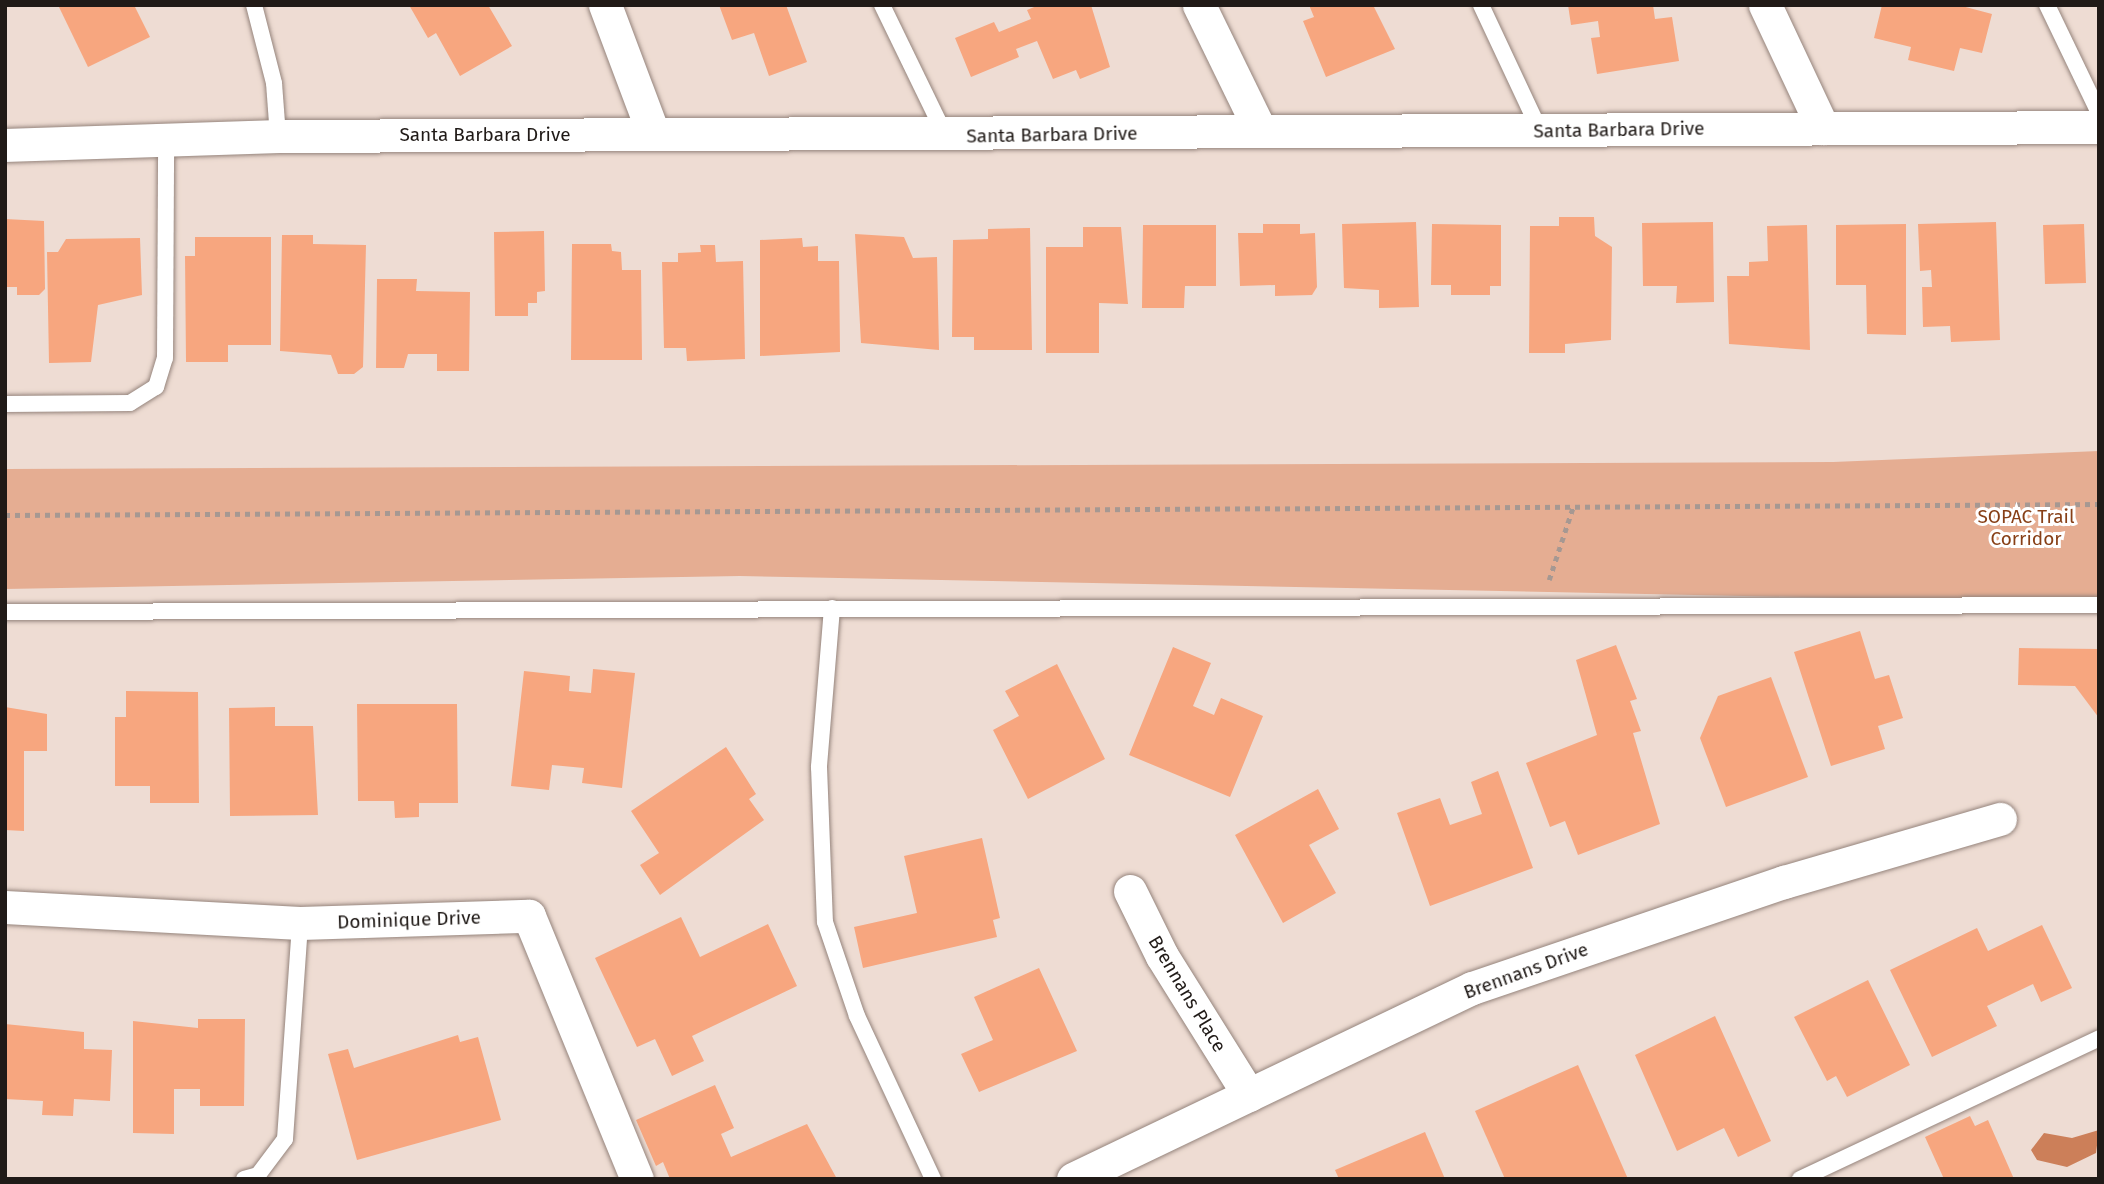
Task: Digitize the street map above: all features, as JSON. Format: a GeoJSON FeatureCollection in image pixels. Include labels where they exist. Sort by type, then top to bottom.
{"type":"FeatureCollection","features":[{"type":"Feature","properties":{"kind":"street"},"geometry":{"type":"LineString","coordinates":[[605,5],[653,134]]}},
{"type":"Feature","properties":{"kind":"street"},"geometry":{"type":"LineString","coordinates":[[1199,5],[1260,130]]}},
{"type":"Feature","properties":{"kind":"street"},"geometry":{"type":"LineString","coordinates":[[1765,5],[1823,128]]}},
{"type":"Feature","properties":{"kind":"street","name":"Santa Barbara Drive"},"geometry":{"type":"LineString","coordinates":[[5,145],[278,136],[653,134],[946,137],[1260,130],[2099,127]]}},
{"type":"Feature","properties":{"kind":"street","name":"Brennans Drive"},"geometry":{"type":"LineString","coordinates":[[1073,1179],[1472,988],[1783,882],[2000,819]]}},
{"type":"Feature","properties":{"kind":"street","name":"Brennans Place"},"geometry":{"type":"LineString","coordinates":[[1130,891],[1162,956],[1249,1095]]}},
{"type":"Feature","properties":{"kind":"street","name":"Dominique Drive"},"geometry":{"type":"LineString","coordinates":[[5,907],[300,923],[529,916],[636,1179]]}},
{"type":"Feature","properties":{"kind":"lane"},"geometry":{"type":"LineString","coordinates":[[254,5],[274,83],[278,136]]}},
{"type":"Feature","properties":{"kind":"lane"},"geometry":{"type":"LineString","coordinates":[[882,5],[946,137]]}},
{"type":"Feature","properties":{"kind":"lane"},"geometry":{"type":"LineString","coordinates":[[1481,5],[1540,131]]}},
{"type":"Feature","properties":{"kind":"lane"},"geometry":{"type":"LineString","coordinates":[[2047,5],[2099,113]]}},
{"type":"Feature","properties":{"kind":"lane"},"geometry":{"type":"LineString","coordinates":[[5,404],[130,403],[156,387],[164,358],[166,141]]}},
{"type":"Feature","properties":{"kind":"lane"},"geometry":{"type":"LineString","coordinates":[[5,612],[1541,604],[2099,606]]}},
{"type":"Feature","properties":{"kind":"lane"},"geometry":{"type":"LineString","coordinates":[[832,608],[819,767],[825,922],[857,1016],[933,1179]]}},
{"type":"Feature","properties":{"kind":"lane"},"geometry":{"type":"LineString","coordinates":[[244,1179],[258,1175],[285,1139],[300,923]]}},
{"type":"Feature","properties":{"kind":"lane"},"geometry":{"type":"LineString","coordinates":[[1800,1179],[2099,1038]]}},
{"type":"Feature","properties":{"kind":"path"},"geometry":{"type":"LineString","coordinates":[[5,515],[2099,504]]}},
{"type":"Feature","properties":{"kind":"path"},"geometry":{"type":"LineString","coordinates":[[1541,604],[1573,508]]}},
{"type":"Feature","properties":{"kind":"green space","name":"SOPAC Trail Corridor"},"geometry":{"type":"Polygon","coordinates":[[[2099,451],[2099,603],[740,576],[5,589],[5,469],[1833,462],[2099,451]]]}},
{"type":"Feature","properties":{"kind":"shaded area"},"geometry":{"type":"Polygon","coordinates":[[[2099,1130],[2096,1153],[2067,1167],[2037,1160],[2031,1150],[2044,1133],[2072,1138],[2099,1130]]]}},
{"type":"Feature","properties":{"kind":"building"},"geometry":{"type":"Polygon","coordinates":[[[58,5],[134,5],[150,37],[88,67],[58,5]]]}},
{"type":"Feature","properties":{"kind":"building"},"geometry":{"type":"Polygon","coordinates":[[[409,5],[488,5],[512,46],[460,76],[436,33],[428,38],[409,5]]]}},
{"type":"Feature","properties":{"kind":"building"},"geometry":{"type":"Polygon","coordinates":[[[719,5],[786,5],[807,62],[769,76],[754,33],[732,40],[719,5]]]}},
{"type":"Feature","properties":{"kind":"building"},"geometry":{"type":"Polygon","coordinates":[[[1039,5],[1091,5],[1110,67],[1080,79],[1076,70],[1053,79],[1037,41],[1016,49],[1019,57],[971,77],[955,38],[994,22],[999,32],[1031,19],[1027,10],[1039,5]]]}},
{"type":"Feature","properties":{"kind":"building"},"geometry":{"type":"Polygon","coordinates":[[[1309,5],[1373,5],[1395,49],[1326,77],[1303,21],[1314,17],[1309,5]]]}},
{"type":"Feature","properties":{"kind":"building"},"geometry":{"type":"Polygon","coordinates":[[[1568,5],[1653,5],[1655,19],[1672,17],[1679,61],[1597,74],[1591,38],[1600,37],[1598,21],[1571,25],[1568,5]]]}},
{"type":"Feature","properties":{"kind":"building"},"geometry":{"type":"Polygon","coordinates":[[[1882,5],[1958,5],[1992,14],[1982,53],[1960,48],[1954,71],[1908,60],[1911,47],[1874,38],[1882,5]]]}},
{"type":"Feature","properties":{"kind":"building"},"geometry":{"type":"Polygon","coordinates":[[[1559,217],[1594,217],[1595,236],[1612,247],[1611,340],[1565,344],[1565,353],[1529,353],[1530,226],[1559,226],[1559,217]]]}},
{"type":"Feature","properties":{"kind":"building"},"geometry":{"type":"Polygon","coordinates":[[[5,219],[44,221],[45,289],[39,295],[17,295],[17,287],[5,287],[5,219]]]}},
{"type":"Feature","properties":{"kind":"building"},"geometry":{"type":"Polygon","coordinates":[[[1416,222],[1419,307],[1379,308],[1379,290],[1344,288],[1342,224],[1416,222]]]}},
{"type":"Feature","properties":{"kind":"building"},"geometry":{"type":"Polygon","coordinates":[[[1713,222],[1714,302],[1676,303],[1677,286],[1643,286],[1642,223],[1713,222]]]}},
{"type":"Feature","properties":{"kind":"building"},"geometry":{"type":"Polygon","coordinates":[[[1996,222],[2000,340],[1951,342],[1950,326],[1923,327],[1922,287],[1932,287],[1931,270],[1920,271],[1918,224],[1996,222]]]}},
{"type":"Feature","properties":{"kind":"building"},"geometry":{"type":"Polygon","coordinates":[[[1263,224],[1300,224],[1300,234],[1315,233],[1317,287],[1312,295],[1275,296],[1275,285],[1240,286],[1238,233],[1263,233],[1263,224]]]}},
{"type":"Feature","properties":{"kind":"building"},"geometry":{"type":"Polygon","coordinates":[[[1432,224],[1501,225],[1501,286],[1490,286],[1490,295],[1451,295],[1451,285],[1431,285],[1432,224]]]}},
{"type":"Feature","properties":{"kind":"building"},"geometry":{"type":"Polygon","coordinates":[[[1906,224],[1906,335],[1867,334],[1866,285],[1836,285],[1836,225],[1906,224]]]}},
{"type":"Feature","properties":{"kind":"building"},"geometry":{"type":"Polygon","coordinates":[[[2084,224],[2086,283],[2045,284],[2043,225],[2084,224]]]}},
{"type":"Feature","properties":{"kind":"building"},"geometry":{"type":"Polygon","coordinates":[[[1143,225],[1216,225],[1216,286],[1185,286],[1184,308],[1142,308],[1143,225]]]}},
{"type":"Feature","properties":{"kind":"building"},"geometry":{"type":"Polygon","coordinates":[[[1807,225],[1810,350],[1729,344],[1727,276],[1749,276],[1749,262],[1768,261],[1767,226],[1807,225]]]}},
{"type":"Feature","properties":{"kind":"building"},"geometry":{"type":"Polygon","coordinates":[[[1083,227],[1121,227],[1128,304],[1099,303],[1099,353],[1046,353],[1046,247],[1083,247],[1083,227]]]}},
{"type":"Feature","properties":{"kind":"building"},"geometry":{"type":"Polygon","coordinates":[[[1030,228],[1032,350],[974,350],[974,337],[952,337],[953,240],[988,239],[988,229],[1030,228]]]}},
{"type":"Feature","properties":{"kind":"building"},"geometry":{"type":"Polygon","coordinates":[[[544,231],[545,291],[537,292],[537,303],[528,303],[528,316],[495,316],[494,232],[544,231]]]}},
{"type":"Feature","properties":{"kind":"building"},"geometry":{"type":"Polygon","coordinates":[[[855,234],[904,237],[913,258],[937,257],[939,350],[861,343],[855,234]]]}},
{"type":"Feature","properties":{"kind":"building"},"geometry":{"type":"Polygon","coordinates":[[[282,235],[313,235],[313,244],[366,245],[363,367],[354,374],[338,374],[331,355],[280,351],[282,235]]]}},
{"type":"Feature","properties":{"kind":"building"},"geometry":{"type":"Polygon","coordinates":[[[195,237],[271,237],[271,345],[228,345],[228,362],[186,362],[185,256],[195,256],[195,237]]]}},
{"type":"Feature","properties":{"kind":"building"},"geometry":{"type":"Polygon","coordinates":[[[140,238],[142,295],[98,305],[91,362],[49,363],[47,252],[58,252],[66,239],[140,238]]]}},
{"type":"Feature","properties":{"kind":"building"},"geometry":{"type":"Polygon","coordinates":[[[802,238],[803,247],[818,246],[818,261],[839,261],[840,352],[760,356],[760,240],[802,238]]]}},
{"type":"Feature","properties":{"kind":"building"},"geometry":{"type":"Polygon","coordinates":[[[572,244],[611,244],[612,251],[621,252],[622,270],[641,270],[642,360],[571,360],[572,244]]]}},
{"type":"Feature","properties":{"kind":"building"},"geometry":{"type":"Polygon","coordinates":[[[700,245],[715,245],[716,262],[743,261],[745,359],[687,361],[686,348],[664,348],[662,262],[678,262],[678,253],[701,252],[700,245]]]}},
{"type":"Feature","properties":{"kind":"building"},"geometry":{"type":"Polygon","coordinates":[[[377,279],[417,279],[416,291],[470,292],[469,371],[437,371],[437,354],[408,354],[404,368],[376,368],[377,279]]]}},
{"type":"Feature","properties":{"kind":"building"},"geometry":{"type":"Polygon","coordinates":[[[1860,631],[1875,679],[1889,675],[1903,718],[1878,726],[1885,749],[1831,766],[1794,652],[1860,631]]]}},
{"type":"Feature","properties":{"kind":"building"},"geometry":{"type":"Polygon","coordinates":[[[1616,645],[1637,699],[1630,701],[1641,731],[1633,733],[1660,824],[1578,855],[1565,821],[1550,827],[1526,763],[1597,735],[1576,660],[1616,645]]]}},
{"type":"Feature","properties":{"kind":"building"},"geometry":{"type":"Polygon","coordinates":[[[1173,647],[1211,663],[1193,706],[1214,715],[1221,698],[1263,716],[1230,797],[1129,755],[1173,647]]]}},
{"type":"Feature","properties":{"kind":"building"},"geometry":{"type":"Polygon","coordinates":[[[2019,648],[2099,649],[2099,718],[2075,686],[2018,685],[2019,648]]]}},
{"type":"Feature","properties":{"kind":"building"},"geometry":{"type":"Polygon","coordinates":[[[1057,664],[1105,759],[1028,799],[993,730],[1019,716],[1005,691],[1057,664]]]}},
{"type":"Feature","properties":{"kind":"building"},"geometry":{"type":"Polygon","coordinates":[[[593,669],[635,673],[622,788],[582,783],[584,768],[552,765],[549,790],[511,786],[524,671],[570,676],[569,691],[591,693],[593,669]]]}},
{"type":"Feature","properties":{"kind":"building"},"geometry":{"type":"Polygon","coordinates":[[[1771,677],[1808,777],[1726,807],[1700,738],[1718,696],[1771,677]]]}},
{"type":"Feature","properties":{"kind":"building"},"geometry":{"type":"Polygon","coordinates":[[[126,691],[198,692],[199,803],[150,803],[150,786],[115,786],[115,717],[126,717],[126,691]]]}},
{"type":"Feature","properties":{"kind":"building"},"geometry":{"type":"Polygon","coordinates":[[[357,704],[457,704],[458,803],[419,803],[419,817],[395,818],[394,801],[358,801],[357,704]]]}},
{"type":"Feature","properties":{"kind":"building"},"geometry":{"type":"Polygon","coordinates":[[[5,707],[47,714],[47,751],[24,751],[24,831],[5,830],[5,707]]]}},
{"type":"Feature","properties":{"kind":"building"},"geometry":{"type":"Polygon","coordinates":[[[275,707],[275,726],[313,726],[318,815],[230,816],[229,708],[275,707]]]}},
{"type":"Feature","properties":{"kind":"building"},"geometry":{"type":"Polygon","coordinates":[[[726,747],[756,794],[749,799],[764,820],[660,895],[640,865],[659,853],[631,811],[726,747]]]}},
{"type":"Feature","properties":{"kind":"building"},"geometry":{"type":"Polygon","coordinates":[[[1498,771],[1533,868],[1430,906],[1397,813],[1440,798],[1450,825],[1482,814],[1471,782],[1498,771]]]}},
{"type":"Feature","properties":{"kind":"building"},"geometry":{"type":"Polygon","coordinates":[[[1318,789],[1339,829],[1309,845],[1336,893],[1283,923],[1235,835],[1318,789]]]}},
{"type":"Feature","properties":{"kind":"building"},"geometry":{"type":"Polygon","coordinates":[[[982,838],[1000,918],[993,920],[997,937],[863,968],[854,927],[917,913],[904,856],[982,838]]]}},
{"type":"Feature","properties":{"kind":"building"},"geometry":{"type":"Polygon","coordinates":[[[681,917],[700,957],[768,924],[797,986],[692,1036],[704,1061],[672,1076],[655,1039],[637,1047],[595,958],[681,917]]]}},
{"type":"Feature","properties":{"kind":"building"},"geometry":{"type":"Polygon","coordinates":[[[2042,925],[2072,988],[2041,1002],[2033,984],[1987,1006],[1997,1026],[1932,1057],[1890,970],[1977,928],[1988,951],[2042,925]]]}},
{"type":"Feature","properties":{"kind":"building"},"geometry":{"type":"Polygon","coordinates":[[[1039,968],[1077,1051],[979,1092],[961,1054],[993,1040],[974,997],[1039,968]]]}},
{"type":"Feature","properties":{"kind":"building"},"geometry":{"type":"Polygon","coordinates":[[[1868,980],[1910,1065],[1847,1097],[1836,1076],[1827,1081],[1794,1017],[1868,980]]]}},
{"type":"Feature","properties":{"kind":"building"},"geometry":{"type":"Polygon","coordinates":[[[1715,1016],[1771,1141],[1738,1157],[1724,1128],[1677,1151],[1635,1055],[1715,1016]]]}},
{"type":"Feature","properties":{"kind":"building"},"geometry":{"type":"Polygon","coordinates":[[[198,1019],[245,1019],[244,1106],[200,1106],[200,1089],[174,1089],[174,1134],[133,1133],[133,1021],[198,1028],[198,1019]]]}},
{"type":"Feature","properties":{"kind":"building"},"geometry":{"type":"Polygon","coordinates":[[[5,1024],[84,1032],[84,1049],[112,1050],[110,1101],[74,1099],[73,1116],[42,1115],[43,1101],[5,1099],[5,1024]]]}},
{"type":"Feature","properties":{"kind":"building"},"geometry":{"type":"Polygon","coordinates":[[[458,1035],[460,1042],[478,1037],[501,1120],[357,1160],[328,1054],[348,1049],[354,1068],[458,1035]]]}},
{"type":"Feature","properties":{"kind":"building"},"geometry":{"type":"Polygon","coordinates":[[[1578,1065],[1628,1179],[1505,1179],[1475,1111],[1578,1065]]]}},
{"type":"Feature","properties":{"kind":"building"},"geometry":{"type":"Polygon","coordinates":[[[715,1085],[734,1128],[721,1134],[731,1157],[807,1124],[837,1179],[670,1179],[663,1162],[656,1166],[636,1120],[715,1085]]]}},
{"type":"Feature","properties":{"kind":"building"},"geometry":{"type":"Polygon","coordinates":[[[1970,1116],[1975,1126],[1988,1120],[2014,1179],[1944,1179],[1925,1137],[1970,1116]]]}},
{"type":"Feature","properties":{"kind":"building"},"geometry":{"type":"Polygon","coordinates":[[[1425,1132],[1445,1179],[1339,1179],[1335,1170],[1425,1132]]]}}]}
